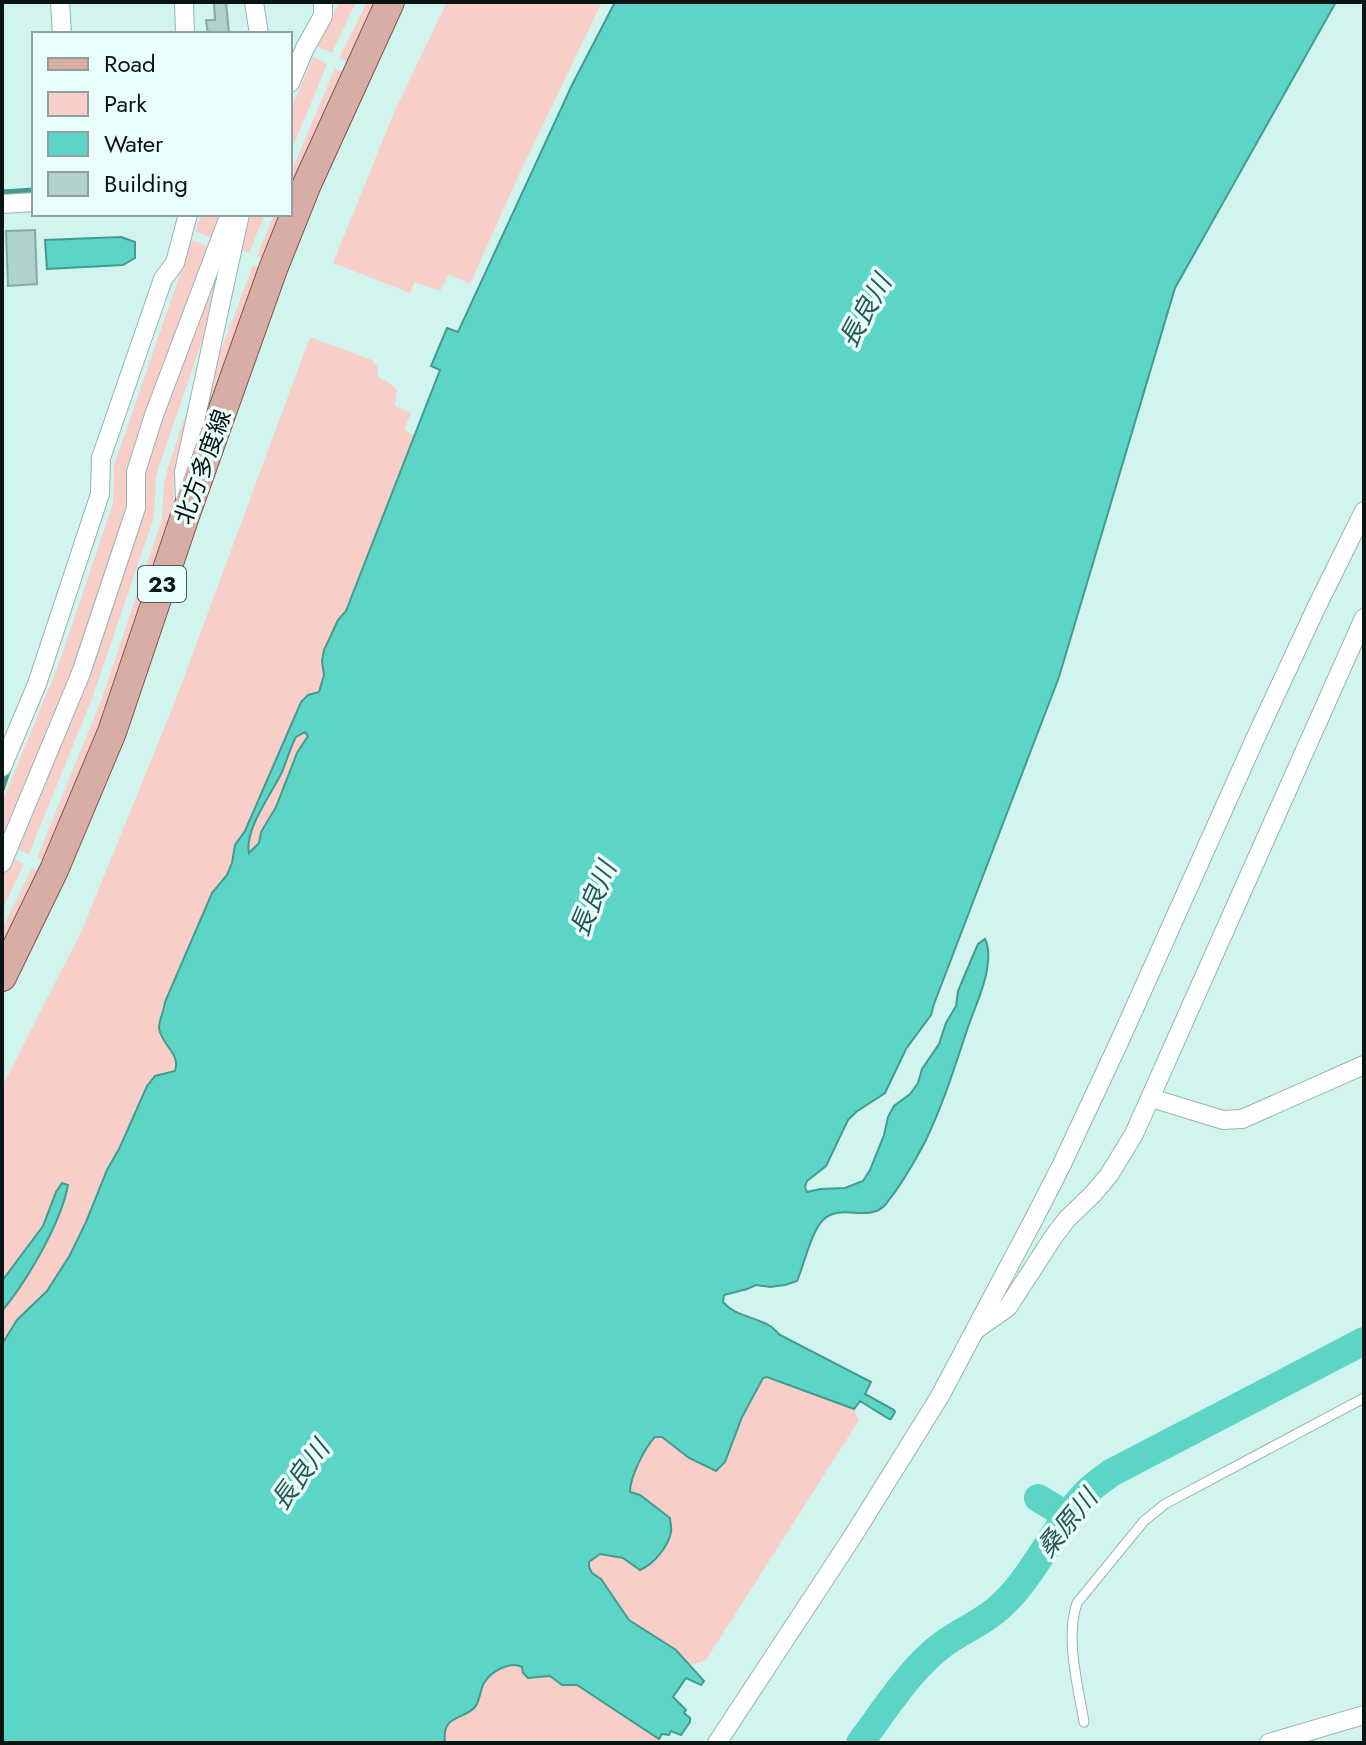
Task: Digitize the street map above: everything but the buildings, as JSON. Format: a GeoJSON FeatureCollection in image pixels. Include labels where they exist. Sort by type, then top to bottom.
{"type":"FeatureCollection","features":[{"type":"Feature","properties":{"kind":"main road","name":"北方多度線"},"geometry":{"type":"LineString","coordinates":[[2,977],[54,870],[112,732],[273,269],[307,184],[390,2]]}},
{"type":"Feature","properties":{"kind":"street"},"geometry":{"type":"LineString","coordinates":[[60,2],[62,32]]}},
{"type":"Feature","properties":{"kind":"street"},"geometry":{"type":"LineString","coordinates":[[184,2],[185,32]]}},
{"type":"Feature","properties":{"kind":"street"},"geometry":{"type":"LineString","coordinates":[[254,2],[259,32]]}},
{"type":"Feature","properties":{"kind":"street"},"geometry":{"type":"LineString","coordinates":[[292,78],[326,7]]}},
{"type":"Feature","properties":{"kind":"street"},"geometry":{"type":"LineString","coordinates":[[2,204],[32,202]]}},
{"type":"Feature","properties":{"kind":"street"},"geometry":{"type":"LineString","coordinates":[[2,767],[42,670],[100,494],[101,458],[163,279],[175,263],[187,216]]}},
{"type":"Feature","properties":{"kind":"street"},"geometry":{"type":"LineString","coordinates":[[2,863],[81,673],[136,508],[136,472],[154,415],[229,216]]}},
{"type":"Feature","properties":{"kind":"street"},"geometry":{"type":"LineString","coordinates":[[186,513],[184,472],[240,216]]}},
{"type":"Feature","properties":{"kind":"street"},"geometry":{"type":"LineString","coordinates":[[717,1743],[932,1409],[1062,1164],[1255,739],[1364,511]]}},
{"type":"Feature","properties":{"kind":"street"},"geometry":{"type":"LineString","coordinates":[[972,1333],[1008,1307],[1067,1219],[1109,1175],[1134,1134],[1364,618]]}},
{"type":"Feature","properties":{"kind":"street"},"geometry":{"type":"LineString","coordinates":[[1151,1098],[1223,1120],[1242,1119],[1364,1065]]}},
{"type":"Feature","properties":{"kind":"street"},"geometry":{"type":"LineString","coordinates":[[1269,1743],[1364,1715]]}},
{"type":"Feature","properties":{"kind":"lane"},"geometry":{"type":"LineString","coordinates":[[1084,1722],[1075,1671],[1072,1618],[1077,1603],[1144,1521],[1165,1504],[1364,1398]]}},
{"type":"Feature","properties":{"kind":"green space"},"geometry":{"type":"Polygon","coordinates":[[[339,2],[356,2],[332,53],[318,47],[339,2]]]}},
{"type":"Feature","properties":{"kind":"green space"},"geometry":{"type":"Polygon","coordinates":[[[367,2],[378,2],[349,63],[339,58],[367,2]]]}},
{"type":"Feature","properties":{"kind":"green space"},"geometry":{"type":"Polygon","coordinates":[[[447,2],[602,2],[470,284],[449,274],[440,291],[415,282],[410,293],[333,263],[395,110],[447,2]]]}},
{"type":"Feature","properties":{"kind":"green space"},"geometry":{"type":"Polygon","coordinates":[[[313,57],[327,64],[292,149],[292,106],[313,57]]]}},
{"type":"Feature","properties":{"kind":"green space"},"geometry":{"type":"Polygon","coordinates":[[[335,68],[345,73],[292,199],[292,170],[335,68]]]}},
{"type":"Feature","properties":{"kind":"green space"},"geometry":{"type":"Polygon","coordinates":[[[200,216],[224,216],[215,239],[195,231],[200,216]]]}},
{"type":"Feature","properties":{"kind":"green space"},"geometry":{"type":"Polygon","coordinates":[[[245,216],[264,216],[249,253],[237,248],[245,216]]]}},
{"type":"Feature","properties":{"kind":"green space"},"geometry":{"type":"Polygon","coordinates":[[[273,216],[285,216],[267,260],[257,256],[273,216]]]}},
{"type":"Feature","properties":{"kind":"green space"},"geometry":{"type":"Polygon","coordinates":[[[192,240],[211,248],[131,510],[75,672],[2,843],[2,802],[58,666],[113,503],[114,465],[192,240]]]}},
{"type":"Feature","properties":{"kind":"green space"},"geometry":{"type":"Polygon","coordinates":[[[220,252],[225,254],[205,333],[159,466],[154,517],[93,696],[29,854],[14,848],[142,468],[220,252]]]}},
{"type":"Feature","properties":{"kind":"green space"},"geometry":{"type":"Polygon","coordinates":[[[253,265],[263,269],[189,473],[207,388],[253,265]]]}},
{"type":"Feature","properties":{"kind":"green space"},"geometry":{"type":"Polygon","coordinates":[[[310,337],[372,360],[378,368],[378,377],[397,390],[395,406],[411,413],[404,430],[414,435],[346,611],[338,620],[322,661],[324,675],[319,692],[308,695],[301,702],[245,831],[235,845],[227,875],[212,893],[165,1002],[159,1024],[161,1035],[174,1053],[178,1066],[139,1102],[70,1255],[47,1291],[17,1320],[2,1344],[2,1311],[55,1224],[66,1193],[62,1184],[43,1226],[2,1281],[2,1087],[82,930],[176,699],[310,337]]]}},
{"type":"Feature","properties":{"kind":"green space"},"geometry":{"type":"Polygon","coordinates":[[[190,402],[174,483],[174,518],[113,699],[47,862],[37,858],[102,698],[162,519],[168,467],[190,402]]]}},
{"type":"Feature","properties":{"kind":"green space"},"geometry":{"type":"Polygon","coordinates":[[[305,732],[308,736],[297,753],[276,808],[261,832],[259,843],[249,853],[255,822],[293,743],[298,735],[305,732]]]}},
{"type":"Feature","properties":{"kind":"green space"},"geometry":{"type":"Polygon","coordinates":[[[10,857],[24,864],[2,910],[2,874],[10,857]]]}},
{"type":"Feature","properties":{"kind":"green space"},"geometry":{"type":"Polygon","coordinates":[[[32,868],[42,873],[2,955],[2,929],[32,868]]]}},
{"type":"Feature","properties":{"kind":"green space"},"geometry":{"type":"Polygon","coordinates":[[[763,1378],[854,1409],[859,1420],[706,1660],[691,1665],[676,1650],[629,1620],[601,1579],[592,1573],[589,1562],[600,1554],[623,1558],[635,1568],[670,1518],[640,1495],[630,1492],[632,1478],[651,1443],[662,1437],[689,1458],[707,1467],[734,1440],[742,1417],[763,1378]]]}},
{"type":"Feature","properties":{"kind":"green space"},"geometry":{"type":"Polygon","coordinates":[[[518,1664],[523,1674],[550,1676],[562,1685],[577,1685],[659,1739],[656,1743],[445,1743],[446,1727],[475,1706],[488,1678],[502,1668],[518,1664]]]}},
{"type":"Feature","properties":{"kind":"water","name":"長良川"},"geometry":{"type":"Polygon","coordinates":[[[615,2],[1336,2],[1175,288],[1059,677],[931,1015],[906,1049],[885,1093],[848,1120],[826,1166],[807,1181],[805,1187],[807,1192],[845,1188],[863,1181],[884,1135],[888,1117],[894,1106],[910,1094],[918,1083],[922,1069],[939,1044],[956,1006],[958,991],[978,944],[985,939],[988,957],[984,982],[925,1142],[897,1189],[879,1210],[838,1213],[823,1220],[811,1240],[797,1281],[770,1287],[756,1285],[724,1295],[723,1302],[734,1311],[771,1326],[780,1335],[871,1382],[865,1394],[895,1412],[889,1419],[860,1401],[854,1409],[763,1378],[742,1417],[725,1462],[716,1471],[689,1458],[662,1437],[655,1437],[647,1448],[635,1471],[630,1492],[640,1495],[670,1518],[669,1538],[655,1559],[640,1570],[623,1558],[600,1554],[589,1562],[592,1573],[601,1579],[629,1620],[676,1650],[704,1681],[701,1685],[686,1678],[673,1697],[690,1718],[681,1735],[671,1731],[669,1735],[662,1734],[659,1739],[577,1685],[562,1685],[550,1676],[528,1678],[522,1667],[512,1665],[491,1675],[475,1707],[450,1722],[446,1727],[445,1743],[2,1743],[2,1344],[17,1320],[47,1291],[70,1255],[147,1086],[155,1076],[175,1071],[175,1059],[159,1028],[165,1002],[212,893],[227,875],[235,845],[245,831],[301,702],[308,695],[319,692],[324,675],[324,650],[338,620],[346,611],[440,370],[431,366],[447,328],[458,332],[572,85],[615,2]],[[305,732],[296,737],[282,772],[255,823],[249,853],[259,843],[261,832],[276,807],[297,753],[308,736],[305,732]]]}},
{"type":"Feature","properties":{"kind":"water"},"geometry":{"type":"Polygon","coordinates":[[[121,237],[135,242],[135,258],[123,265],[47,269],[45,240],[121,237]]]}},
{"type":"Feature","properties":{"kind":"water"},"geometry":{"type":"Polygon","coordinates":[[[62,1183],[68,1185],[51,1234],[2,1311],[2,1281],[43,1226],[62,1183]]]}},
{"type":"Feature","properties":{"kind":"waterway"},"geometry":{"type":"LineString","coordinates":[[2,192],[32,190]]}},
{"type":"Feature","properties":{"kind":"waterway"},"geometry":{"type":"LineString","coordinates":[[2,790],[9,769]]}},
{"type":"Feature","properties":{"kind":"waterway","name":"桑原川"},"geometry":{"type":"LineString","coordinates":[[860,1743],[898,1691],[930,1655],[989,1616],[1015,1591],[1075,1505],[1096,1484],[1111,1473],[1364,1341]]}},
{"type":"Feature","properties":{"kind":"waterway"},"geometry":{"type":"LineString","coordinates":[[1038,1498],[1068,1516]]}}]}
